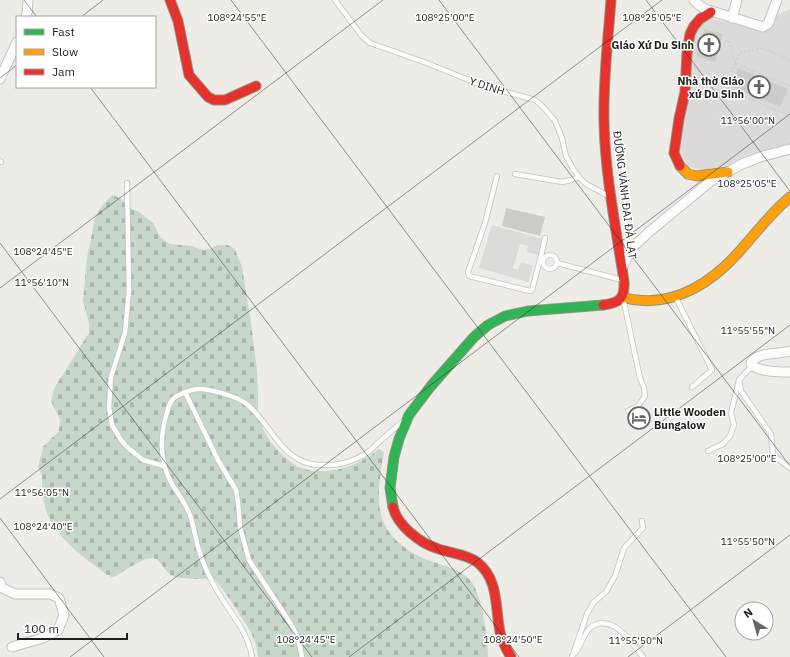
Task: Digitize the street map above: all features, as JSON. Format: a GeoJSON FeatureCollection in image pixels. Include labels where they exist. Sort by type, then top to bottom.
{"type":"FeatureCollection","features":[{"type":"Feature","properties":{"kind":"main road"},"geometry":{"type":"LineString","coordinates":[[170,0],[178,21],[188,75],[208,97],[214,100],[225,100],[256,86]]}},
{"type":"Feature","properties":{"kind":"main road","name":"ĐƯỜNG VÀNH ĐAI ĐÀ LẠT"},"geometry":{"type":"LineString","coordinates":[[611,0],[604,121],[607,161],[624,281],[625,293],[622,297]]}},
{"type":"Feature","properties":{"kind":"main road"},"geometry":{"type":"LineString","coordinates":[[711,12],[700,18],[690,34],[685,92],[678,119],[674,153],[681,167],[688,174],[697,176],[728,172]]}},
{"type":"Feature","properties":{"kind":"main road"},"geometry":{"type":"LineString","coordinates":[[511,657],[505,648],[500,631],[497,606],[492,582],[488,573],[476,561],[435,548],[408,531],[394,510],[390,488],[394,457],[399,439],[409,415],[431,386],[467,345],[488,325],[505,316],[528,311],[612,304],[619,301],[622,297],[641,301],[661,300],[682,294],[697,287],[717,274],[730,262],[779,206],[790,197]]}},
{"type":"Feature","properties":{"kind":"street"},"geometry":{"type":"LineString","coordinates":[[27,16],[28,0]]}},
{"type":"Feature","properties":{"kind":"street"},"geometry":{"type":"LineString","coordinates":[[694,0],[705,10],[763,28],[768,24],[777,0]]}},
{"type":"Feature","properties":{"kind":"street"},"geometry":{"type":"LineString","coordinates":[[732,18],[737,0]]}},
{"type":"Feature","properties":{"kind":"street"},"geometry":{"type":"LineString","coordinates":[[0,80],[16,44]]}},
{"type":"Feature","properties":{"kind":"street"},"geometry":{"type":"LineString","coordinates":[[622,268],[632,248],[649,232],[711,181],[742,164],[760,157],[790,149]]}},
{"type":"Feature","properties":{"kind":"street"},"geometry":{"type":"LineString","coordinates":[[790,351],[779,354],[758,356],[753,359],[751,363],[752,366],[758,370],[790,372]]}},
{"type":"Feature","properties":{"kind":"street"},"geometry":{"type":"LineString","coordinates":[[0,582],[2,588],[15,594],[50,594],[59,598],[64,615],[58,630],[43,638],[12,647]]}},
{"type":"Feature","properties":{"kind":"lane","name":"Y DINH"},"geometry":{"type":"LineString","coordinates":[[335,0],[361,35],[370,43],[424,62],[486,87],[534,100],[540,104],[555,121],[562,138],[566,156],[573,169],[586,184],[607,195],[612,200]]}},
{"type":"Feature","properties":{"kind":"lane"},"geometry":{"type":"LineString","coordinates":[[515,174],[562,182],[579,177]]}},
{"type":"Feature","properties":{"kind":"lane"},"geometry":{"type":"LineString","coordinates":[[497,176],[485,223],[468,272],[469,276],[530,291],[532,290],[542,260],[545,238]]}},
{"type":"Feature","properties":{"kind":"lane"},"geometry":{"type":"LineString","coordinates":[[127,183],[127,311],[125,333],[111,377],[109,407],[112,425],[127,447],[136,456],[143,460],[164,466]]}},
{"type":"Feature","properties":{"kind":"lane"},"geometry":{"type":"LineString","coordinates":[[550,254],[557,259],[557,263],[552,269],[547,269],[542,260],[546,255],[550,254]]}},
{"type":"Feature","properties":{"kind":"lane"},"geometry":{"type":"LineString","coordinates":[[557,263],[624,281]]}},
{"type":"Feature","properties":{"kind":"lane"},"geometry":{"type":"LineString","coordinates":[[675,296],[712,370],[692,387]]}},
{"type":"Feature","properties":{"kind":"lane"},"geometry":{"type":"LineString","coordinates":[[622,297],[645,396],[638,406],[628,411]]}},
{"type":"Feature","properties":{"kind":"lane"},"geometry":{"type":"LineString","coordinates":[[708,452],[723,444],[730,436],[734,425],[731,413],[739,380],[752,366]]}},
{"type":"Feature","properties":{"kind":"lane"},"geometry":{"type":"LineString","coordinates":[[739,380],[741,391],[771,434],[773,455],[790,468]]}},
{"type":"Feature","properties":{"kind":"lane"},"geometry":{"type":"LineString","coordinates":[[252,657],[246,636],[220,597],[209,575],[199,550],[190,516],[164,466],[161,451],[162,437],[165,418],[174,397],[185,392],[198,389],[223,393],[235,398],[248,404],[274,438],[288,452],[298,459],[311,464],[333,466],[368,452],[409,415]]}},
{"type":"Feature","properties":{"kind":"lane"},"geometry":{"type":"LineString","coordinates":[[185,392],[218,460],[236,490],[240,528],[249,560],[291,624],[298,638],[302,657]]}},
{"type":"Feature","properties":{"kind":"lane"},"geometry":{"type":"LineString","coordinates":[[572,656],[587,614],[594,602],[606,592],[614,576],[624,548],[643,528],[642,521]]}},
{"type":"Feature","properties":{"kind":"lane"},"geometry":{"type":"LineString","coordinates":[[572,656],[576,652],[589,629],[593,625],[602,623],[614,625],[643,657]]}},
{"type":"Feature","properties":{"kind":"path"},"geometry":{"type":"LineString","coordinates":[[729,42],[735,63]]}},
{"type":"Feature","properties":{"kind":"path"},"geometry":{"type":"LineString","coordinates":[[790,61],[763,48],[739,53],[725,88],[788,115],[790,110]]}},
{"type":"Feature","properties":{"kind":"path"},"geometry":{"type":"LineString","coordinates":[[735,63],[790,86]]}},
{"type":"Feature","properties":{"kind":"shaded area","name":"Giáo Xứ Du Sinh"},"geometry":{"type":"Polygon","coordinates":[[[790,9],[790,144],[746,155],[727,166],[702,170],[687,166],[679,148],[692,49],[698,28],[710,18],[762,32],[771,25],[774,17],[790,9]]]}},
{"type":"Feature","properties":{"kind":"shaded area"},"geometry":{"type":"Polygon","coordinates":[[[492,225],[543,239],[538,255],[527,252],[528,246],[520,244],[513,268],[518,270],[521,262],[533,266],[528,282],[479,268],[492,225]]]}},
{"type":"Feature","properties":{"kind":"green space"},"geometry":{"type":"Polygon","coordinates":[[[112,195],[120,198],[128,207],[139,212],[153,223],[161,238],[170,244],[192,246],[202,250],[210,249],[217,245],[227,245],[232,247],[236,252],[242,267],[257,371],[258,410],[260,422],[265,433],[283,456],[298,467],[312,471],[340,469],[355,464],[379,449],[384,452],[379,501],[381,515],[388,531],[400,544],[414,554],[457,571],[471,581],[481,606],[486,629],[488,657],[258,657],[257,647],[250,631],[227,595],[215,580],[172,576],[158,561],[152,558],[139,562],[112,577],[77,552],[62,537],[48,516],[42,489],[42,474],[38,467],[43,447],[59,431],[60,419],[51,401],[55,387],[89,333],[89,323],[83,301],[87,258],[95,218],[102,206],[112,195]]]}},
{"type":"Feature","properties":{"kind":"building","name":"Giáo Xứ Du Sinh"},"geometry":{"type":"Polygon","coordinates":[[[704,29],[723,34],[715,62],[696,56],[704,29]]]}},
{"type":"Feature","properties":{"kind":"building","name":"Nhà thờ Giáo xứ Du Sinh"},"geometry":{"type":"Polygon","coordinates":[[[738,68],[788,89],[780,107],[730,86],[738,68]]]}},
{"type":"Feature","properties":{"kind":"building"},"geometry":{"type":"Polygon","coordinates":[[[506,208],[545,217],[540,236],[502,226],[506,208]]]}},
{"type":"Feature","properties":{"kind":"traffic: fast"},"geometry":{"type":"LineString","coordinates":[[393,507],[390,488],[394,457],[399,439],[409,415],[431,386],[474,337],[488,325],[505,316],[528,311],[603,305]]}},
{"type":"Feature","properties":{"kind":"traffic: slow"},"geometry":{"type":"LineString","coordinates":[[680,166],[688,174],[697,176],[728,172]]}},
{"type":"Feature","properties":{"kind":"traffic: slow"},"geometry":{"type":"LineString","coordinates":[[622,297],[652,301],[680,295],[693,289],[717,273],[728,263],[769,217],[790,197]]}},
{"type":"Feature","properties":{"kind":"traffic: jam"},"geometry":{"type":"LineString","coordinates":[[170,0],[178,21],[189,75],[208,97],[214,100],[225,100],[256,86]]}},
{"type":"Feature","properties":{"kind":"traffic: jam"},"geometry":{"type":"LineString","coordinates":[[603,305],[614,303],[620,299],[624,292],[624,281],[606,161],[604,121],[604,91],[611,0]]}},
{"type":"Feature","properties":{"kind":"traffic: jam"},"geometry":{"type":"LineString","coordinates":[[680,166],[674,153],[685,92],[687,53],[690,34],[700,19],[711,12]]}},
{"type":"Feature","properties":{"kind":"traffic: jam"},"geometry":{"type":"LineString","coordinates":[[393,507],[395,514],[404,527],[416,538],[430,546],[473,559],[484,569],[493,585],[498,623],[504,645],[511,657]]}},
{"type":"Feature","properties":{"kind":"place","name":"Giáo Xứ Du Sinh"},"geometry":{"type":"Point","coordinates":[709,45]}},
{"type":"Feature","properties":{"kind":"place","name":"Nhà thờ Giáo xứ Du Sinh"},"geometry":{"type":"Point","coordinates":[759,87]}},
{"type":"Feature","properties":{"kind":"place","name":"Little Wooden Bungalow"},"geometry":{"type":"Point","coordinates":[639,418]}}]}
